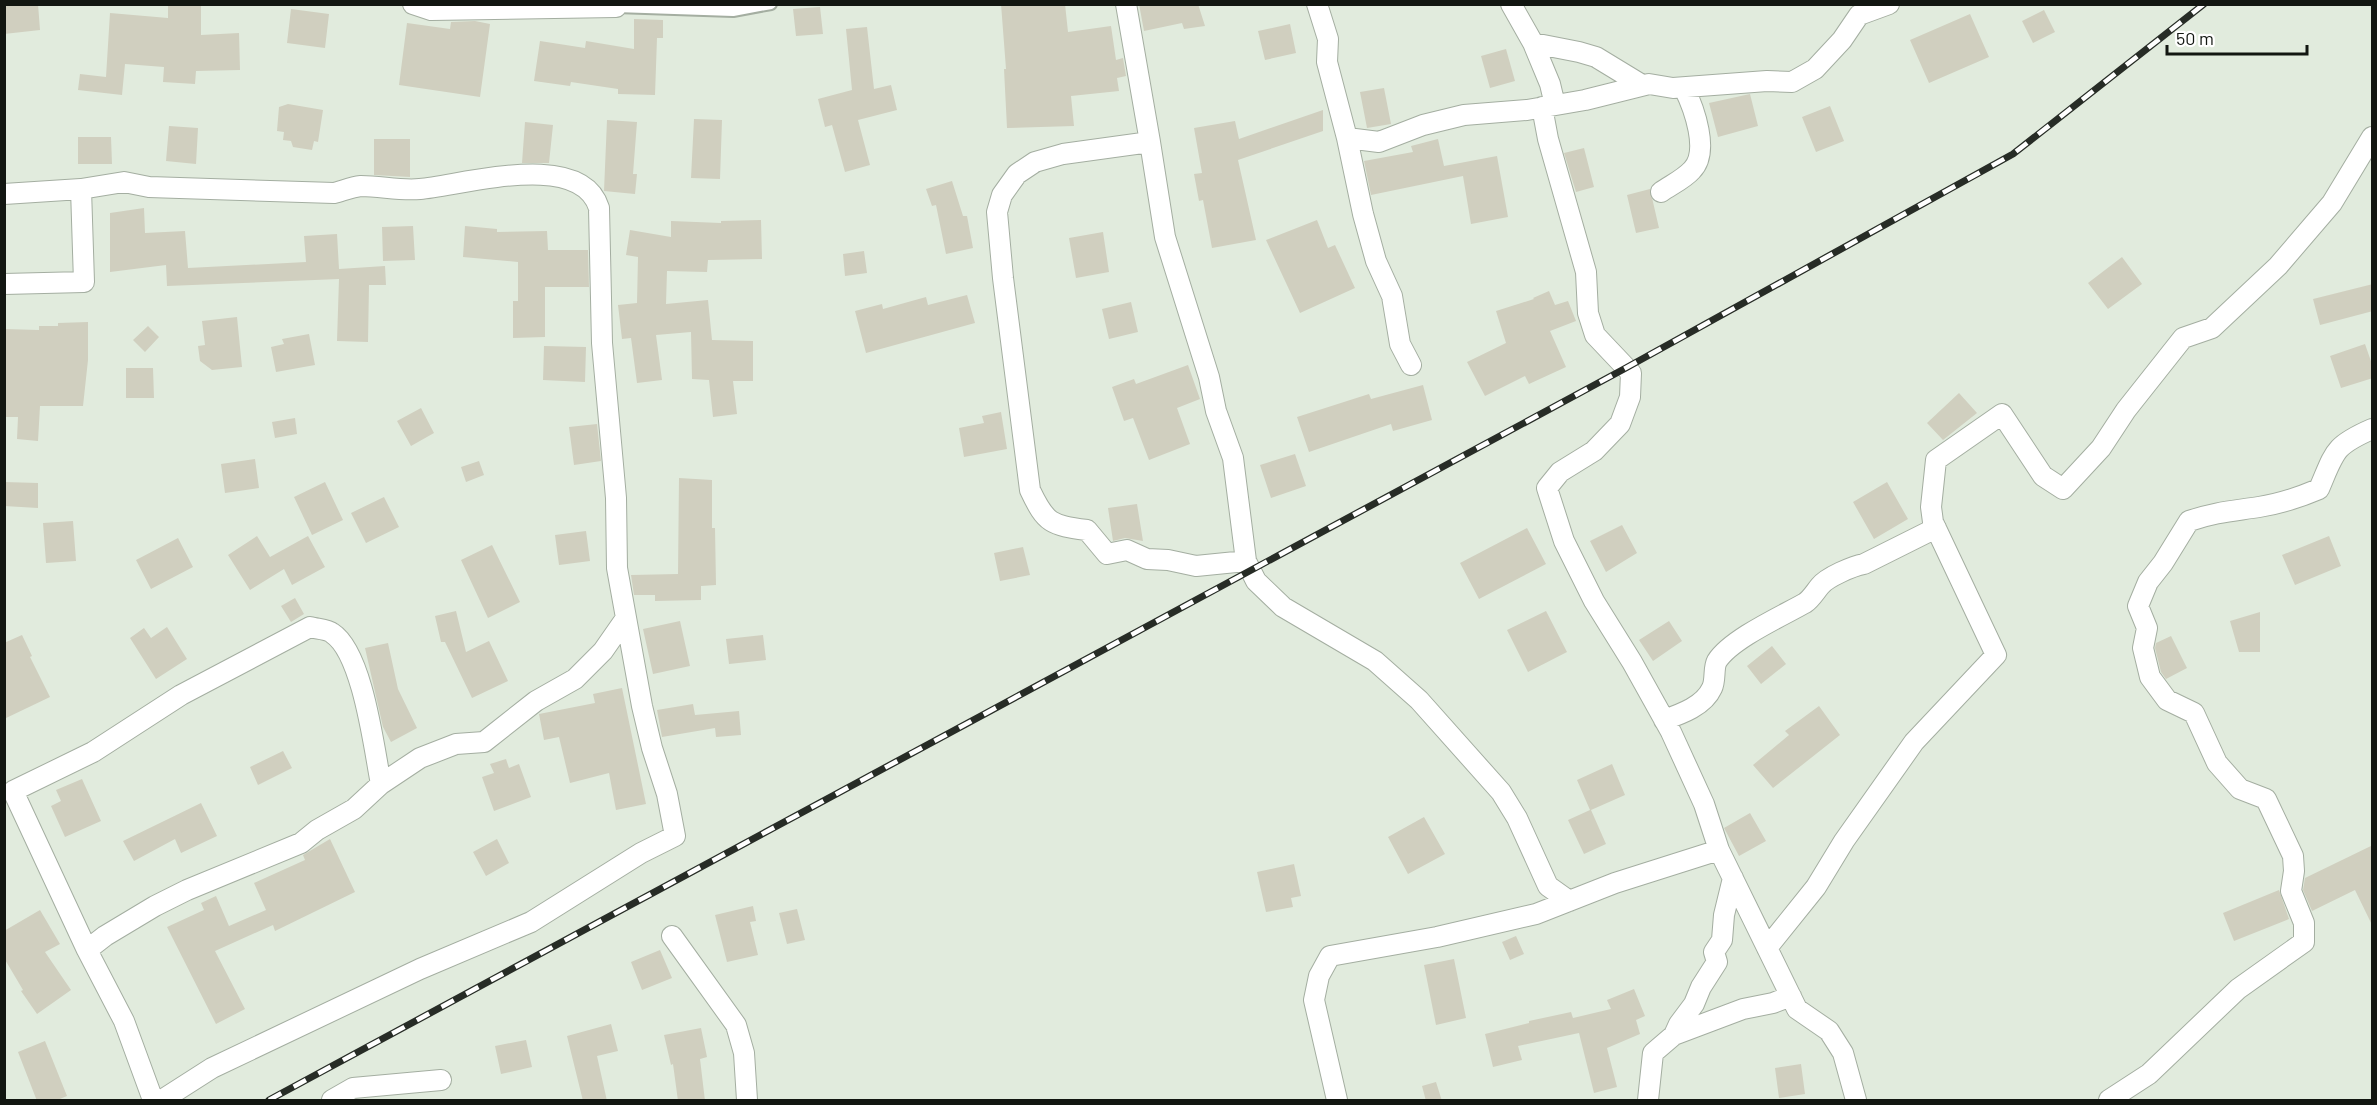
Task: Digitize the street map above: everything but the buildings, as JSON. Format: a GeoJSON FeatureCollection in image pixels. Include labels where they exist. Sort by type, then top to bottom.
{"type":"FeatureCollection","features":[{"type":"Feature","properties":{"kind":"street"},"geometry":{"type":"LineString","coordinates":[[412,4],[431,10],[616,7]]}},
{"type":"Feature","properties":{"kind":"street"},"geometry":{"type":"LineString","coordinates":[[1126,4],[1165,237],[1209,377],[1216,411],[1233,458],[1246,561],[1256,581],[1283,607],[1375,661],[1419,700],[1501,792],[1517,818],[1548,886],[1569,901]]}},
{"type":"Feature","properties":{"kind":"street"},"geometry":{"type":"LineString","coordinates":[[1317,4],[1328,39],[1327,62],[1347,138],[1362,214],[1376,261],[1392,296],[1400,344],[1411,365]]}},
{"type":"Feature","properties":{"kind":"street"},"geometry":{"type":"LineString","coordinates":[[1511,4],[1533,43],[1550,84],[1548,139],[1586,272],[1588,313],[1595,335],[1631,373],[1630,397],[1620,424],[1594,451],[1560,472],[1547,488],[1564,541],[1594,601],[1632,662],[1664,720],[1704,804],[1719,850],[1797,1009],[1828,1031],[1843,1053],[1856,1101]]}},
{"type":"Feature","properties":{"kind":"street"},"geometry":{"type":"LineString","coordinates":[[1347,138],[1379,142],[1423,125],[1464,115],[1549,106],[1642,85],[1684,88],[1767,81],[1792,82],[1815,69],[1842,40],[1859,15],[1889,4]]}},
{"type":"Feature","properties":{"kind":"street"},"geometry":{"type":"LineString","coordinates":[[1533,43],[1596,57],[1642,85]]}},
{"type":"Feature","properties":{"kind":"street"},"geometry":{"type":"LineString","coordinates":[[1661,192],[1693,170],[1701,153],[1692,104],[1684,88]]}},
{"type":"Feature","properties":{"kind":"street"},"geometry":{"type":"LineString","coordinates":[[1767,948],[1816,887],[1844,841],[1914,742],[1996,655],[1936,528],[1931,507],[1936,460],[2002,414],[2043,476],[2063,489],[2101,448],[2126,410],[2183,338],[2212,328],[2278,266],[2332,202],[2373,137]]}},
{"type":"Feature","properties":{"kind":"street"},"geometry":{"type":"LineString","coordinates":[[1149,142],[1063,154],[1035,162],[1017,174],[1002,195],[997,212],[1003,278],[1030,490],[1042,515],[1060,526],[1087,530],[1107,554],[1127,550],[1147,559],[1196,566],[1246,561]]}},
{"type":"Feature","properties":{"kind":"street"},"geometry":{"type":"LineString","coordinates":[[4,194],[81,189],[124,182],[149,188],[334,193],[359,186],[396,190],[422,189],[495,176],[550,176],[586,186],[596,199],[599,208],[602,343],[616,498],[616,568],[642,706],[652,748],[667,794],[675,836],[641,853],[531,922],[420,969],[212,1068],[162,1101]]}},
{"type":"Feature","properties":{"kind":"street"},"geometry":{"type":"LineString","coordinates":[[4,284],[84,282],[81,189]]}},
{"type":"Feature","properties":{"kind":"street"},"geometry":{"type":"LineString","coordinates":[[2109,1101],[2149,1074],[2238,989],[2304,942],[2304,923],[2291,891],[2294,872],[2293,855],[2266,799],[2240,789],[2217,763],[2194,713],[2167,700],[2150,677],[2143,648],[2147,628],[2138,606],[2141,598],[2148,582],[2163,563],[2172,545],[2189,521],[2215,512],[2262,507],[2319,489],[2330,458],[2349,439],[2373,429]]}},
{"type":"Feature","properties":{"kind":"street"},"geometry":{"type":"LineString","coordinates":[[1664,720],[1685,713],[1706,697],[1713,687],[1717,662],[1734,645],[1769,621],[1808,602],[1821,584],[1852,566],[1864,564],[1936,528]]}},
{"type":"Feature","properties":{"kind":"street"},"geometry":{"type":"LineString","coordinates":[[87,950],[105,936],[155,906],[301,843],[317,830],[354,809],[381,784],[420,758],[456,744],[484,742],[536,701],[575,679],[603,651],[626,618]]}},
{"type":"Feature","properties":{"kind":"street"},"geometry":{"type":"LineString","coordinates":[[153,1101],[124,1021],[87,950],[13,791],[93,752],[181,695],[310,627],[332,633],[348,652],[360,681],[381,784]]}},
{"type":"Feature","properties":{"kind":"street"},"geometry":{"type":"LineString","coordinates":[[1337,1101],[1314,1000],[1319,976],[1330,956],[1437,937],[1536,914],[1615,883],[1719,850]]}},
{"type":"Feature","properties":{"kind":"street"},"geometry":{"type":"LineString","coordinates":[[1674,1035],[1679,1024],[1694,1005],[1701,987],[1717,962],[1714,952],[1722,940],[1724,915],[1733,878]]}},
{"type":"Feature","properties":{"kind":"street"},"geometry":{"type":"LineString","coordinates":[[672,936],[736,1025],[744,1053],[747,1101]]}},
{"type":"Feature","properties":{"kind":"street"},"geometry":{"type":"LineString","coordinates":[[1648,1101],[1653,1053],[1674,1035],[1743,1008],[1791,996]]}},
{"type":"Feature","properties":{"kind":"street"},"geometry":{"type":"LineString","coordinates":[[332,1101],[353,1088],[441,1080]]}},
{"type":"Feature","properties":{"kind":"lane"},"geometry":{"type":"LineString","coordinates":[[616,7],[733,11],[771,4]]}},
{"type":"Feature","properties":{"kind":"railway"},"geometry":{"type":"LineString","coordinates":[[269,1100],[1624,369],[2013,154],[2204,4]]}}]}
